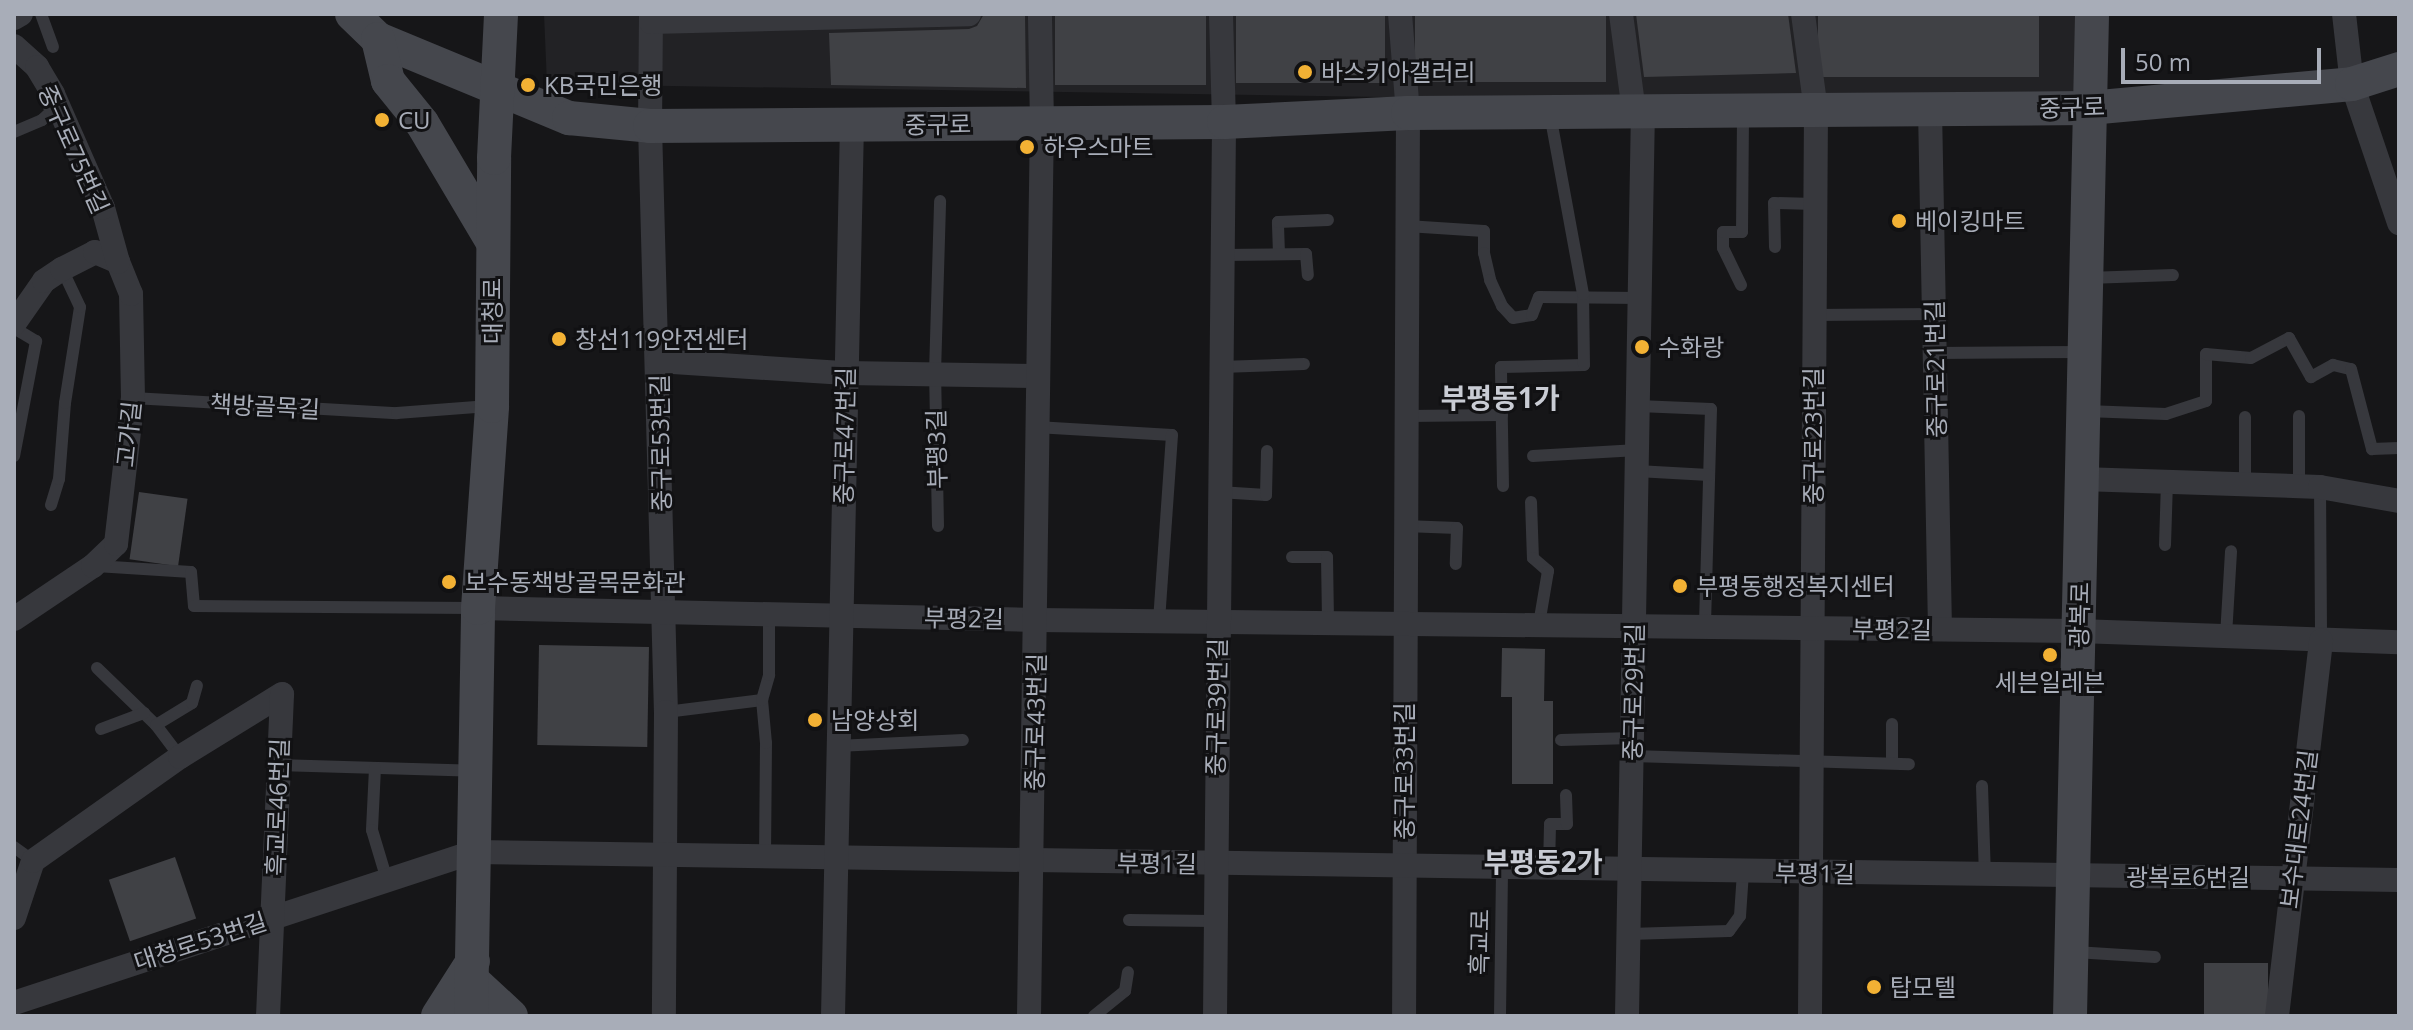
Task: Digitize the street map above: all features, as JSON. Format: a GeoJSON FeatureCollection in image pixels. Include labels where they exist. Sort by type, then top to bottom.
{"type":"FeatureCollection","features":[{"type":"Feature","properties":{"kind":"main road","name":"중구로"},"geometry":{"type":"LineString","coordinates":[[352,14],[498,91],[569,118],[650,126],[1224,122],[1408,113],[2089,108],[2352,84],[2399,69]]}},
{"type":"Feature","properties":{"kind":"main road","name":"대청로"},"geometry":{"type":"LineString","coordinates":[[471,1016],[478,608],[492,406],[492,242],[501,14]]}},
{"type":"Feature","properties":{"kind":"main road","name":"광복로"},"geometry":{"type":"LineString","coordinates":[[2070,1016],[2092,14]]}},
{"type":"Feature","properties":{"kind":"main road"},"geometry":{"type":"LineString","coordinates":[[381,27],[388,81],[422,123],[492,242]]}},
{"type":"Feature","properties":{"kind":"main road"},"geometry":{"type":"LineString","coordinates":[[438,1016],[472,971],[511,1016]]}},
{"type":"Feature","properties":{"kind":"street"},"geometry":{"type":"LineString","coordinates":[[14,18],[21,14]]}},
{"type":"Feature","properties":{"kind":"street"},"geometry":{"type":"LineString","coordinates":[[651,18],[969,14]]}},
{"type":"Feature","properties":{"kind":"street","name":"중구로43번길"},"geometry":{"type":"LineString","coordinates":[[1029,1016],[1034,862],[1035,427],[1042,123],[1040,14]]}},
{"type":"Feature","properties":{"kind":"street","name":"중구로39번길"},"geometry":{"type":"LineString","coordinates":[[1215,1016],[1213,921],[1224,122],[1221,14]]}},
{"type":"Feature","properties":{"kind":"street","name":"중구로33번길"},"geometry":{"type":"LineString","coordinates":[[1400,14],[1408,113],[1404,1016]]}},
{"type":"Feature","properties":{"kind":"street","name":"중구로29번길"},"geometry":{"type":"LineString","coordinates":[[1621,14],[1639,111],[1640,298],[1627,1016]]}},
{"type":"Feature","properties":{"kind":"street","name":"중구로23번길"},"geometry":{"type":"LineString","coordinates":[[1803,14],[1816,110],[1810,1016]]}},
{"type":"Feature","properties":{"kind":"street"},"geometry":{"type":"LineString","coordinates":[[2344,14],[2352,84],[2399,223]]}},
{"type":"Feature","properties":{"kind":"street","name":"중구로53번길"},"geometry":{"type":"LineString","coordinates":[[651,18],[650,126],[666,712],[664,1016]]}},
{"type":"Feature","properties":{"kind":"street","name":"중구로75번길"},"geometry":{"type":"LineString","coordinates":[[14,46],[37,67],[53,94],[103,208],[118,262]]}},
{"type":"Feature","properties":{"kind":"street","name":"중구로21번길"},"geometry":{"type":"LineString","coordinates":[[1930,109],[1940,629]]}},
{"type":"Feature","properties":{"kind":"street","name":"중구로47번길"},"geometry":{"type":"LineString","coordinates":[[833,1016],[852,125]]}},
{"type":"Feature","properties":{"kind":"street"},"geometry":{"type":"LineString","coordinates":[[15,322],[44,281],[62,269],[95,252],[118,262]]}},
{"type":"Feature","properties":{"kind":"street","name":"고가길"},"geometry":{"type":"LineString","coordinates":[[14,619],[93,566],[116,544],[133,398],[131,294],[118,262]]}},
{"type":"Feature","properties":{"kind":"street","name":"부평3길"},"geometry":{"type":"LineString","coordinates":[[658,361],[846,373],[1036,376]]}},
{"type":"Feature","properties":{"kind":"street"},"geometry":{"type":"LineString","coordinates":[[2081,479],[2310,487],[2399,501]]}},
{"type":"Feature","properties":{"kind":"street","name":"부평2길"},"geometry":{"type":"LineString","coordinates":[[478,608],[1036,620],[2078,631],[2399,642]]}},
{"type":"Feature","properties":{"kind":"street","name":"보수대로24번길"},"geometry":{"type":"LineString","coordinates":[[2277,1016],[2321,641]]}},
{"type":"Feature","properties":{"kind":"street","name":"흑교로46번길"},"geometry":{"type":"LineString","coordinates":[[180,757],[282,694],[268,1016]]}},
{"type":"Feature","properties":{"kind":"street"},"geometry":{"type":"LineString","coordinates":[[14,918],[24,854],[180,757]]}},
{"type":"Feature","properties":{"kind":"street","name":"부평1길"},"geometry":{"type":"LineString","coordinates":[[474,852],[2073,877]]}},
{"type":"Feature","properties":{"kind":"street","name":"대청로53번길"},"geometry":{"type":"LineString","coordinates":[[16,998],[474,852]]}},
{"type":"Feature","properties":{"kind":"street","name":"광복로6번길"},"geometry":{"type":"LineString","coordinates":[[2073,877],[2399,880]]}},
{"type":"Feature","properties":{"kind":"lane"},"geometry":{"type":"LineString","coordinates":[[41,14],[53,47]]}},
{"type":"Feature","properties":{"kind":"lane"},"geometry":{"type":"LineString","coordinates":[[14,132],[42,120],[51,112],[40,86],[45,69]]}},
{"type":"Feature","properties":{"kind":"lane"},"geometry":{"type":"LineString","coordinates":[[1741,285],[1723,248],[1723,232],[1742,232],[1743,111]]}},
{"type":"Feature","properties":{"kind":"lane"},"geometry":{"type":"LineString","coordinates":[[1503,486],[1501,367],[1584,365],[1583,294],[1550,112]]}},
{"type":"Feature","properties":{"kind":"lane"},"geometry":{"type":"LineString","coordinates":[[935,373],[940,201]]}},
{"type":"Feature","properties":{"kind":"lane"},"geometry":{"type":"LineString","coordinates":[[1775,247],[1774,203],[1815,204]]}},
{"type":"Feature","properties":{"kind":"lane"},"geometry":{"type":"LineString","coordinates":[[1279,254],[1278,222],[1328,220]]}},
{"type":"Feature","properties":{"kind":"lane"},"geometry":{"type":"LineString","coordinates":[[1407,226],[1484,231],[1484,253],[1490,280],[1502,306],[1513,318],[1532,315],[1539,297],[1583,294],[1640,298]]}},
{"type":"Feature","properties":{"kind":"lane"},"geometry":{"type":"LineString","coordinates":[[1222,255],[1306,254],[1308,275]]}},
{"type":"Feature","properties":{"kind":"lane"},"geometry":{"type":"LineString","coordinates":[[51,505],[59,479],[65,403],[80,307],[62,269]]}},
{"type":"Feature","properties":{"kind":"lane"},"geometry":{"type":"LineString","coordinates":[[2085,278],[2126,274],[2173,275]]}},
{"type":"Feature","properties":{"kind":"lane"},"geometry":{"type":"LineString","coordinates":[[1814,315],[1934,314]]}},
{"type":"Feature","properties":{"kind":"lane"},"geometry":{"type":"LineString","coordinates":[[14,456],[36,341],[15,322]]}},
{"type":"Feature","properties":{"kind":"lane"},"geometry":{"type":"LineString","coordinates":[[2083,411],[2166,414],[2206,401],[2206,354],[2251,358],[2289,338],[2311,377],[2333,365],[2351,369],[2372,449],[2399,448]]}},
{"type":"Feature","properties":{"kind":"lane"},"geometry":{"type":"LineString","coordinates":[[1935,353],[2084,352]]}},
{"type":"Feature","properties":{"kind":"lane"},"geometry":{"type":"LineString","coordinates":[[1221,367],[1304,364]]}},
{"type":"Feature","properties":{"kind":"lane","name":"부평3길"},"geometry":{"type":"LineString","coordinates":[[935,373],[938,526]]}},
{"type":"Feature","properties":{"kind":"lane","name":"책방골목길"},"geometry":{"type":"LineString","coordinates":[[133,398],[397,413],[492,406]]}},
{"type":"Feature","properties":{"kind":"lane"},"geometry":{"type":"LineString","coordinates":[[1638,406],[1711,409],[1705,626]]}},
{"type":"Feature","properties":{"kind":"lane"},"geometry":{"type":"LineString","coordinates":[[1408,416],[1502,415]]}},
{"type":"Feature","properties":{"kind":"lane"},"geometry":{"type":"LineString","coordinates":[[2299,416],[2310,487],[2321,641]]}},
{"type":"Feature","properties":{"kind":"lane"},"geometry":{"type":"LineString","coordinates":[[2245,417],[2245,485]]}},
{"type":"Feature","properties":{"kind":"lane"},"geometry":{"type":"LineString","coordinates":[[1035,427],[1172,435],[1159,619]]}},
{"type":"Feature","properties":{"kind":"lane"},"geometry":{"type":"LineString","coordinates":[[1219,492],[1266,495],[1267,451]]}},
{"type":"Feature","properties":{"kind":"lane"},"geometry":{"type":"LineString","coordinates":[[1533,456],[1637,461],[1709,475]]}},
{"type":"Feature","properties":{"kind":"lane"},"geometry":{"type":"LineString","coordinates":[[2165,545],[2167,481]]}},
{"type":"Feature","properties":{"kind":"lane"},"geometry":{"type":"LineString","coordinates":[[1531,502],[1533,558],[1548,571],[1539,624]]}},
{"type":"Feature","properties":{"kind":"lane"},"geometry":{"type":"LineString","coordinates":[[1405,526],[1457,528],[1456,564]]}},
{"type":"Feature","properties":{"kind":"lane"},"geometry":{"type":"LineString","coordinates":[[2226,636],[2231,551]]}},
{"type":"Feature","properties":{"kind":"lane"},"geometry":{"type":"LineString","coordinates":[[1292,557],[1327,557],[1328,621]]}},
{"type":"Feature","properties":{"kind":"lane"},"geometry":{"type":"LineString","coordinates":[[93,566],[191,572],[194,606],[478,608]]}},
{"type":"Feature","properties":{"kind":"lane"},"geometry":{"type":"LineString","coordinates":[[765,857],[766,743],[762,700],[769,675],[769,614]]}},
{"type":"Feature","properties":{"kind":"lane"},"geometry":{"type":"LineString","coordinates":[[97,668],[156,725],[180,757]]}},
{"type":"Feature","properties":{"kind":"lane"},"geometry":{"type":"LineString","coordinates":[[156,725],[192,703],[197,686]]}},
{"type":"Feature","properties":{"kind":"lane"},"geometry":{"type":"LineString","coordinates":[[666,712],[762,700]]}},
{"type":"Feature","properties":{"kind":"lane"},"geometry":{"type":"LineString","coordinates":[[101,729],[144,713]]}},
{"type":"Feature","properties":{"kind":"lane"},"geometry":{"type":"LineString","coordinates":[[1892,724],[1892,763]]}},
{"type":"Feature","properties":{"kind":"lane"},"geometry":{"type":"LineString","coordinates":[[837,746],[963,740]]}},
{"type":"Feature","properties":{"kind":"lane"},"geometry":{"type":"LineString","coordinates":[[1561,740],[1811,763],[1909,764]]}},
{"type":"Feature","properties":{"kind":"lane"},"geometry":{"type":"LineString","coordinates":[[277,765],[474,771]]}},
{"type":"Feature","properties":{"kind":"lane"},"geometry":{"type":"LineString","coordinates":[[375,768],[372,830],[387,880]]}},
{"type":"Feature","properties":{"kind":"lane"},"geometry":{"type":"LineString","coordinates":[[1982,786],[1985,875]]}},
{"type":"Feature","properties":{"kind":"lane"},"geometry":{"type":"LineString","coordinates":[[1549,869],[1550,824],[1567,824],[1566,795]]}},
{"type":"Feature","properties":{"kind":"lane","name":"흑교로"},"geometry":{"type":"LineString","coordinates":[[1500,1016],[1502,868]]}},
{"type":"Feature","properties":{"kind":"lane"},"geometry":{"type":"LineString","coordinates":[[1629,934],[1729,931],[1740,916],[1743,872]]}},
{"type":"Feature","properties":{"kind":"lane"},"geometry":{"type":"LineString","coordinates":[[1129,920],[1213,921]]}},
{"type":"Feature","properties":{"kind":"lane"},"geometry":{"type":"LineString","coordinates":[[2072,952],[2155,957]]}},
{"type":"Feature","properties":{"kind":"lane"},"geometry":{"type":"LineString","coordinates":[[1094,1016],[1125,991],[1128,972]]}},
{"type":"Feature","properties":{"kind":"shaded area"},"geometry":{"type":"Polygon","coordinates":[[[544,14],[2092,14],[2089,108],[547,84],[544,14]]]}},
{"type":"Feature","properties":{"kind":"building"},"geometry":{"type":"Polygon","coordinates":[[[984,14],[1025,14],[1026,88],[831,85],[829,33],[969,29],[977,26],[984,14]]]}},
{"type":"Feature","properties":{"kind":"building"},"geometry":{"type":"Polygon","coordinates":[[[1055,14],[1206,14],[1206,85],[1055,85],[1055,14]]]}},
{"type":"Feature","properties":{"kind":"building"},"geometry":{"type":"Polygon","coordinates":[[[1236,14],[1385,14],[1385,83],[1236,83],[1236,14]]]}},
{"type":"Feature","properties":{"kind":"building"},"geometry":{"type":"Polygon","coordinates":[[[1415,14],[1606,14],[1606,82],[1415,82],[1415,14]]]}},
{"type":"Feature","properties":{"kind":"building"},"geometry":{"type":"Polygon","coordinates":[[[1636,14],[1788,14],[1796,73],[1644,77],[1636,14]]]}},
{"type":"Feature","properties":{"kind":"building"},"geometry":{"type":"Polygon","coordinates":[[[1818,14],[2039,14],[2039,77],[1818,77],[1818,14]]]}},
{"type":"Feature","properties":{"kind":"building"},"geometry":{"type":"Polygon","coordinates":[[[139,492],[188,499],[178,566],[130,559],[139,492]]]}},
{"type":"Feature","properties":{"kind":"building"},"geometry":{"type":"Polygon","coordinates":[[[539,645],[649,647],[647,747],[537,745],[539,645]]]}},
{"type":"Feature","properties":{"kind":"building"},"geometry":{"type":"Polygon","coordinates":[[[1502,648],[1545,649],[1544,701],[1553,701],[1553,784],[1512,784],[1512,697],[1501,697],[1502,648]]]}},
{"type":"Feature","properties":{"kind":"building"},"geometry":{"type":"Polygon","coordinates":[[[175,857],[196,918],[130,941],[109,880],[175,857]]]}},
{"type":"Feature","properties":{"kind":"building"},"geometry":{"type":"Polygon","coordinates":[[[2204,963],[2268,963],[2268,1016],[2204,1016],[2204,963]]]}},
{"type":"Feature","properties":{"kind":"place","name":"바스키아갤러리"},"geometry":{"type":"Point","coordinates":[1305,72]}},
{"type":"Feature","properties":{"kind":"place","name":"KB국민은행"},"geometry":{"type":"Point","coordinates":[528,85]}},
{"type":"Feature","properties":{"kind":"place","name":"CU"},"geometry":{"type":"Point","coordinates":[382,120]}},
{"type":"Feature","properties":{"kind":"place","name":"하우스마트"},"geometry":{"type":"Point","coordinates":[1027,147]}},
{"type":"Feature","properties":{"kind":"place","name":"베이킹마트"},"geometry":{"type":"Point","coordinates":[1899,221]}},
{"type":"Feature","properties":{"kind":"place","name":"창선119안전센터"},"geometry":{"type":"Point","coordinates":[559,339]}},
{"type":"Feature","properties":{"kind":"place","name":"수화랑"},"geometry":{"type":"Point","coordinates":[1642,347]}},
{"type":"Feature","properties":{"kind":"place","name":"보수동책방골목문화관"},"geometry":{"type":"Point","coordinates":[449,582]}},
{"type":"Feature","properties":{"kind":"place","name":"부평동행정복지센터"},"geometry":{"type":"Point","coordinates":[1680,586]}},
{"type":"Feature","properties":{"kind":"place","name":"세븐일레븐"},"geometry":{"type":"Point","coordinates":[2050,655]}},
{"type":"Feature","properties":{"kind":"place","name":"남양상회"},"geometry":{"type":"Point","coordinates":[815,720]}},
{"type":"Feature","properties":{"kind":"place","name":"탑모텔"},"geometry":{"type":"Point","coordinates":[1874,987]}},
{"type":"Feature","properties":{"kind":"district","name":"부평동1가"},"geometry":{"type":"Point","coordinates":[1500,397]}},
{"type":"Feature","properties":{"kind":"district","name":"부평동2가"},"geometry":{"type":"Point","coordinates":[1543,861]}}]}
